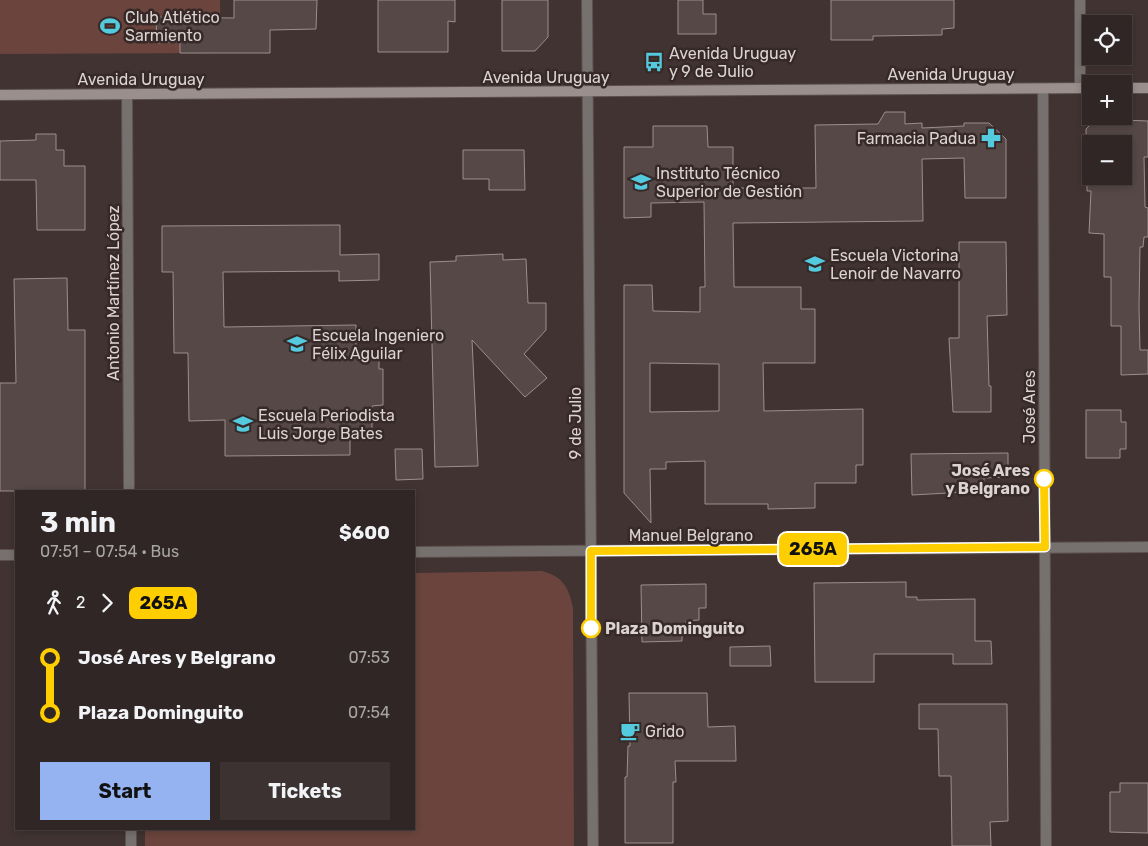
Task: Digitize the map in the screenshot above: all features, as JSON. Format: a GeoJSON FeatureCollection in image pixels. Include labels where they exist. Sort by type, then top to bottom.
{"type":"FeatureCollection","features":[{"type":"Feature","properties":{"kind":"main road","name":"Avenida Uruguay"},"geometry":{"type":"LineString","coordinates":[[0,95],[1080,88]]}},
{"type":"Feature","properties":{"kind":"main road"},"geometry":{"type":"LineString","coordinates":[[1132,88],[1148,88]]}},
{"type":"Feature","properties":{"kind":"street","name":"9 de Julio"},"geometry":{"type":"LineString","coordinates":[[587,0],[593,846]]}},
{"type":"Feature","properties":{"kind":"street"},"geometry":{"type":"LineString","coordinates":[[1080,0],[1080,88]]}},
{"type":"Feature","properties":{"kind":"street","name":"José Ares"},"geometry":{"type":"LineString","coordinates":[[1043,89],[1046,846]]}},
{"type":"Feature","properties":{"kind":"street","name":"Antonio Martínez López"},"geometry":{"type":"LineString","coordinates":[[127,94],[129,490]]}},
{"type":"Feature","properties":{"kind":"street","name":"Manuel Belgrano"},"geometry":{"type":"LineString","coordinates":[[415,552],[1148,547]]}},
{"type":"Feature","properties":{"kind":"street"},"geometry":{"type":"LineString","coordinates":[[0,555],[15,555]]}},
{"type":"Feature","properties":{"kind":"street"},"geometry":{"type":"LineString","coordinates":[[131,830],[131,846]]}},
{"type":"Feature","properties":{"kind":"shaded area","name":"Club Atlético Sarmiento"},"geometry":{"type":"Polygon","coordinates":[[[0,0],[220,0],[221,53],[0,54],[0,0]]]}},
{"type":"Feature","properties":{"kind":"shaded area","name":"Plaza Dominguito"},"geometry":{"type":"Polygon","coordinates":[[[542,571],[555,576],[567,589],[573,608],[574,846],[145,846],[145,830],[415,830],[415,573],[542,571]]]}},
{"type":"Feature","properties":{"kind":"building"},"geometry":{"type":"Polygon","coordinates":[[[234,0],[317,0],[316,29],[270,30],[270,53],[180,53],[180,42],[157,43],[156,17],[234,18],[234,0]]]}},
{"type":"Feature","properties":{"kind":"building"},"geometry":{"type":"Polygon","coordinates":[[[378,0],[455,0],[455,22],[448,21],[448,52],[378,52],[378,0]]]}},
{"type":"Feature","properties":{"kind":"building"},"geometry":{"type":"Polygon","coordinates":[[[502,0],[548,0],[548,37],[535,51],[502,51],[502,0]]]}},
{"type":"Feature","properties":{"kind":"building"},"geometry":{"type":"Polygon","coordinates":[[[678,0],[703,0],[703,14],[716,14],[716,34],[678,34],[678,0]]]}},
{"type":"Feature","properties":{"kind":"building"},"geometry":{"type":"Polygon","coordinates":[[[831,0],[954,0],[954,28],[942,29],[942,35],[873,36],[873,40],[831,40],[831,0]]]}},
{"type":"Feature","properties":{"kind":"building"},"geometry":{"type":"Polygon","coordinates":[[[885,112],[905,112],[905,124],[922,123],[922,128],[964,126],[964,123],[989,123],[1006,139],[1006,198],[965,198],[964,158],[922,159],[923,221],[733,223],[734,287],[801,287],[801,309],[815,309],[815,363],[763,363],[764,411],[863,409],[863,465],[856,465],[856,483],[815,483],[815,508],[768,509],[768,504],[705,504],[705,461],[666,462],[666,469],[650,469],[651,523],[624,493],[624,285],[652,285],[653,311],[700,312],[700,287],[705,287],[704,202],[651,203],[651,217],[624,218],[624,147],[653,147],[653,126],[707,126],[708,147],[733,147],[733,188],[816,188],[815,125],[878,124],[885,112]],[[650,363],[650,412],[719,411],[719,364],[650,363]]]}},
{"type":"Feature","properties":{"kind":"building"},"geometry":{"type":"Polygon","coordinates":[[[1132,120],[1148,121],[1148,157],[1144,157],[1148,237],[1144,237],[1143,247],[1140,247],[1139,307],[1140,350],[1148,350],[1148,374],[1121,375],[1121,326],[1111,326],[1111,277],[1104,277],[1104,234],[1089,233],[1091,191],[1087,191],[1087,185],[1132,185],[1132,135],[1086,135],[1086,129],[1090,125],[1132,125],[1132,120]]]}},
{"type":"Feature","properties":{"kind":"building"},"geometry":{"type":"Polygon","coordinates":[[[36,134],[56,134],[56,150],[64,150],[64,166],[85,166],[85,230],[37,230],[36,180],[0,180],[0,141],[36,140],[36,134]]]}},
{"type":"Feature","properties":{"kind":"building"},"geometry":{"type":"Polygon","coordinates":[[[463,150],[524,150],[525,190],[489,190],[489,179],[463,179],[463,150]]]}},
{"type":"Feature","properties":{"kind":"building"},"geometry":{"type":"Polygon","coordinates":[[[340,225],[340,255],[379,254],[379,280],[339,281],[339,271],[223,272],[224,327],[356,325],[356,354],[379,354],[379,369],[383,369],[383,405],[372,406],[372,436],[350,437],[350,455],[225,456],[225,420],[189,421],[188,353],[174,353],[173,272],[162,272],[162,226],[340,225]]]}},
{"type":"Feature","properties":{"kind":"building"},"geometry":{"type":"Polygon","coordinates":[[[959,242],[1006,242],[1007,315],[987,316],[991,412],[953,412],[949,338],[959,338],[959,242]]]}},
{"type":"Feature","properties":{"kind":"building"},"geometry":{"type":"Polygon","coordinates":[[[503,254],[503,260],[526,259],[528,303],[546,303],[546,330],[524,354],[547,378],[525,397],[472,340],[478,466],[435,467],[430,262],[456,261],[456,256],[503,254]]]}},
{"type":"Feature","properties":{"kind":"building"},"geometry":{"type":"Polygon","coordinates":[[[67,278],[68,330],[85,330],[85,490],[0,491],[0,383],[16,383],[14,279],[67,278]]]}},
{"type":"Feature","properties":{"kind":"building"},"geometry":{"type":"Polygon","coordinates":[[[1086,410],[1121,410],[1121,422],[1126,422],[1126,449],[1120,449],[1120,458],[1086,458],[1086,410]]]}},
{"type":"Feature","properties":{"kind":"building"},"geometry":{"type":"Polygon","coordinates":[[[395,449],[422,449],[423,479],[396,480],[395,449]]]}},
{"type":"Feature","properties":{"kind":"building"},"geometry":{"type":"Polygon","coordinates":[[[1008,453],[1008,477],[984,478],[984,491],[912,495],[911,454],[1008,453]]]}},
{"type":"Feature","properties":{"kind":"building"},"geometry":{"type":"Polygon","coordinates":[[[906,582],[906,597],[917,597],[917,600],[975,599],[975,641],[991,641],[992,664],[953,664],[953,654],[874,654],[874,682],[815,682],[814,583],[906,582]]]}},
{"type":"Feature","properties":{"kind":"building"},"geometry":{"type":"Polygon","coordinates":[[[706,584],[706,608],[699,608],[699,620],[686,621],[686,629],[682,629],[682,641],[642,642],[641,585],[706,584]]]}},
{"type":"Feature","properties":{"kind":"building"},"geometry":{"type":"Polygon","coordinates":[[[770,646],[771,666],[730,666],[730,647],[770,646]]]}},
{"type":"Feature","properties":{"kind":"building"},"geometry":{"type":"Polygon","coordinates":[[[629,693],[707,693],[708,727],[735,726],[736,761],[675,761],[676,782],[673,782],[673,843],[625,843],[625,777],[627,777],[628,746],[630,746],[629,693]]]}},
{"type":"Feature","properties":{"kind":"building"},"geometry":{"type":"Polygon","coordinates":[[[919,704],[1007,704],[1008,821],[990,822],[991,846],[952,846],[951,776],[939,776],[938,729],[919,729],[919,704]]]}},
{"type":"Feature","properties":{"kind":"building"},"geometry":{"type":"Polygon","coordinates":[[[1120,783],[1148,783],[1148,833],[1110,832],[1110,792],[1120,792],[1120,783]]]}},
{"type":"Feature","properties":{"kind":"bus line","name":"265A"},"geometry":{"type":"LineString","coordinates":[[591,628],[591,551],[1045,547],[1044,479]]}},
{"type":"Feature","properties":{"kind":"place","name":"Club Atlético Sarmiento"},"geometry":{"type":"Point","coordinates":[110,26]}},
{"type":"Feature","properties":{"kind":"place","name":"Avenida Uruguay y 9 de Julio"},"geometry":{"type":"Point","coordinates":[654,62]}},
{"type":"Feature","properties":{"kind":"place","name":"Farmacia Padua"},"geometry":{"type":"Point","coordinates":[991,138]}},
{"type":"Feature","properties":{"kind":"place","name":"Instituto Técnico Superior de Gestión"},"geometry":{"type":"Point","coordinates":[641,182]}},
{"type":"Feature","properties":{"kind":"place","name":"Escuela Victorina Lenoir de Navarro"},"geometry":{"type":"Point","coordinates":[815,264]}},
{"type":"Feature","properties":{"kind":"place","name":"Escuela Ingeniero Félix Aguilar"},"geometry":{"type":"Point","coordinates":[297,344]}},
{"type":"Feature","properties":{"kind":"place","name":"Escuela Periodista Luis Jorge Bates"},"geometry":{"type":"Point","coordinates":[243,424]}},
{"type":"Feature","properties":{"kind":"place","name":"José Ares y Belgrano"},"geometry":{"type":"Point","coordinates":[1044,479]}},
{"type":"Feature","properties":{"kind":"place","name":"Plaza Dominguito"},"geometry":{"type":"Point","coordinates":[591,628]}},
{"type":"Feature","properties":{"kind":"place","name":"Grido"},"geometry":{"type":"Point","coordinates":[630,731]}}]}
